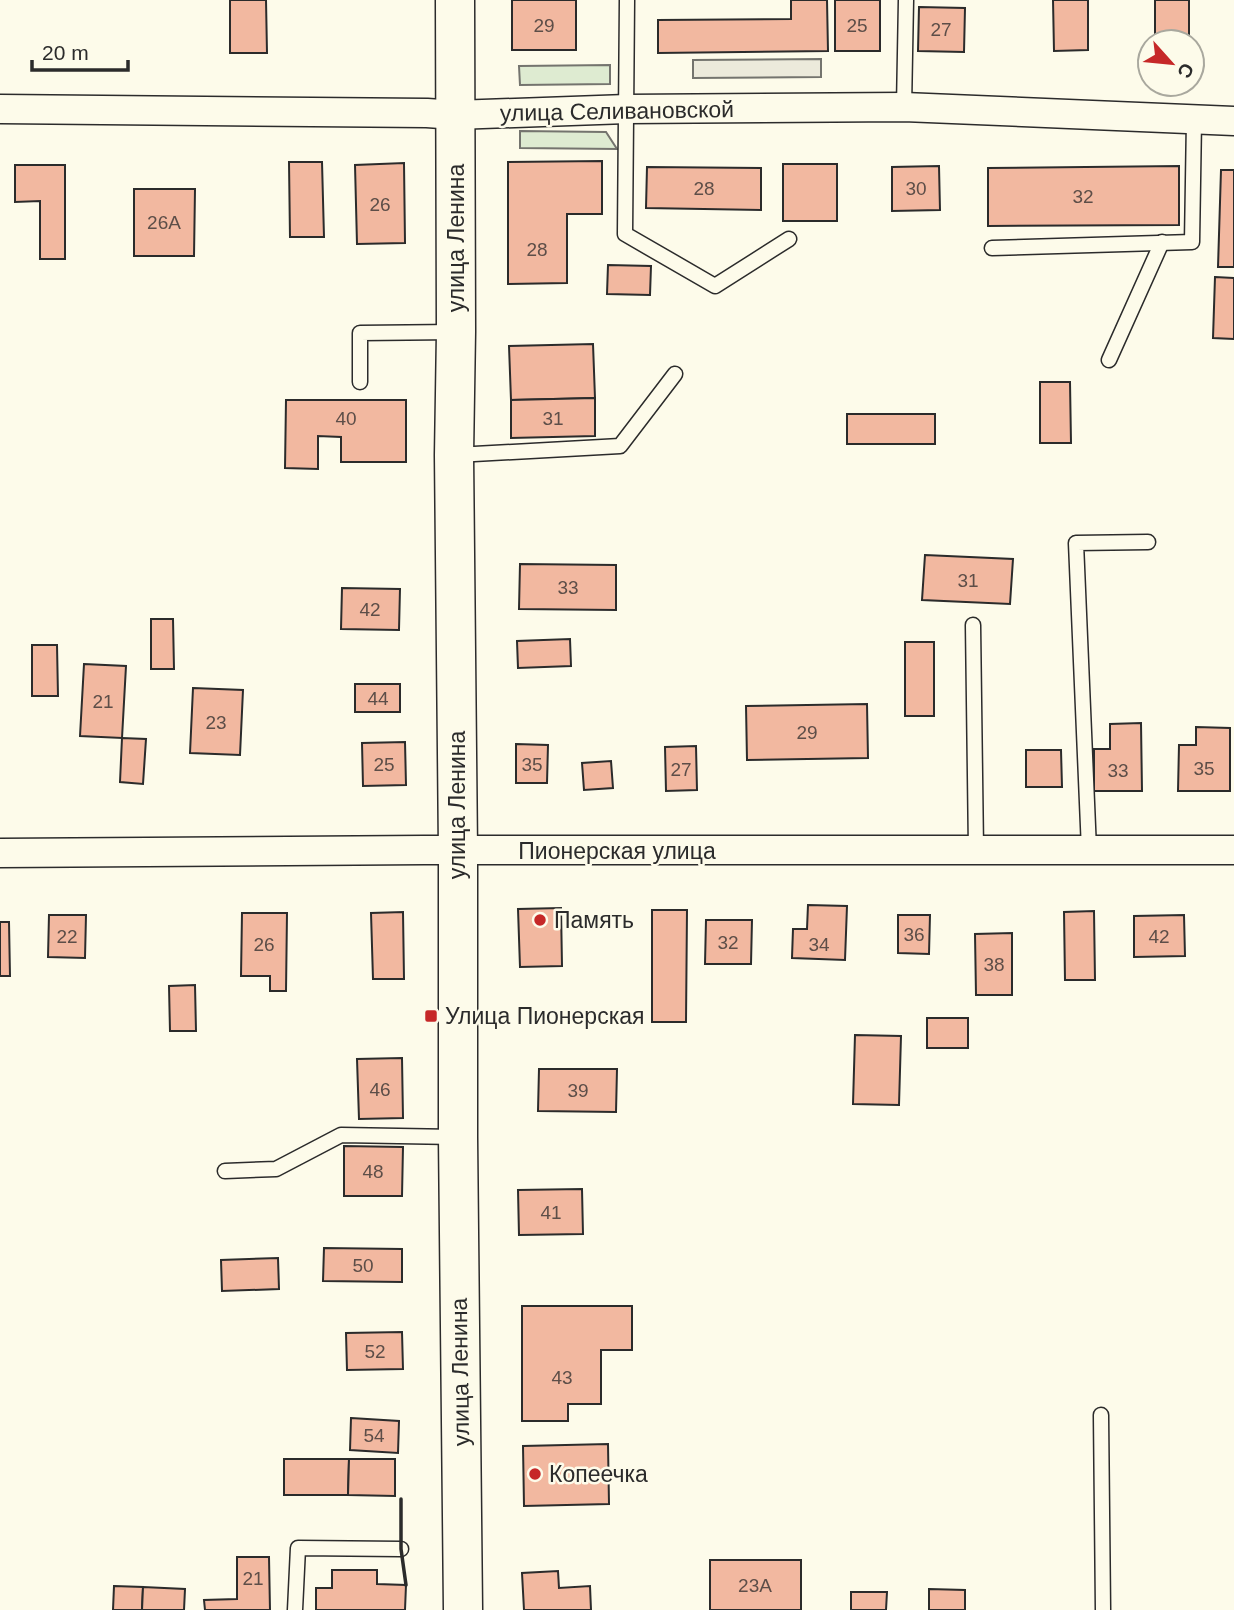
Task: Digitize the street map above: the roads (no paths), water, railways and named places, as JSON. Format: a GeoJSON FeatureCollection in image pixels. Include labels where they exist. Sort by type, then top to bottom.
{"type":"FeatureCollection","features":[{"type":"Feature","properties":{"kind":"street","name":"улица Ленина"},"geometry":{"type":"LineString","coordinates":[[455,0],[454,455],[463,1610]]}},
{"type":"Feature","properties":{"kind":"street","name":"улица Селивановской"},"geometry":{"type":"LineString","coordinates":[[0,109],[455,115],[626,109],[904,107],[1234,121]]}},
{"type":"Feature","properties":{"kind":"street","name":"Пионерская улица"},"geometry":{"type":"LineString","coordinates":[[0,853],[1234,850]]}},
{"type":"Feature","properties":{"kind":"lane"},"geometry":{"type":"LineString","coordinates":[[627,0],[625,234],[715,286],[789,239]]}},
{"type":"Feature","properties":{"kind":"lane"},"geometry":{"type":"LineString","coordinates":[[904,107],[906,0]]}},
{"type":"Feature","properties":{"kind":"lane"},"geometry":{"type":"LineString","coordinates":[[992,248],[1192,242],[1194,120]]}},
{"type":"Feature","properties":{"kind":"lane"},"geometry":{"type":"LineString","coordinates":[[1109,360],[1162,242]]}},
{"type":"Feature","properties":{"kind":"lane"},"geometry":{"type":"LineString","coordinates":[[360,382],[360,333],[456,332]]}},
{"type":"Feature","properties":{"kind":"lane"},"geometry":{"type":"LineString","coordinates":[[454,455],[620,446],[674,374]]}},
{"type":"Feature","properties":{"kind":"lane"},"geometry":{"type":"LineString","coordinates":[[1089,850],[1076,543],[1148,542]]}},
{"type":"Feature","properties":{"kind":"lane"},"geometry":{"type":"LineString","coordinates":[[973,625],[976,850]]}},
{"type":"Feature","properties":{"kind":"lane"},"geometry":{"type":"LineString","coordinates":[[225,1171],[276,1169],[341,1135],[458,1137]]}},
{"type":"Feature","properties":{"kind":"lane"},"geometry":{"type":"LineString","coordinates":[[1101,1415],[1103,1610]]}},
{"type":"Feature","properties":{"kind":"lane"},"geometry":{"type":"LineString","coordinates":[[295,1610],[298,1548],[401,1549]]}},
{"type":"Feature","properties":{"kind":"place","name":"Память"},"geometry":{"type":"Point","coordinates":[540,920]}},
{"type":"Feature","properties":{"kind":"place","name":"Улица Пионерская"},"geometry":{"type":"Point","coordinates":[431,1016]}},
{"type":"Feature","properties":{"kind":"place","name":"Копеечка"},"geometry":{"type":"Point","coordinates":[535,1474]}}]}
